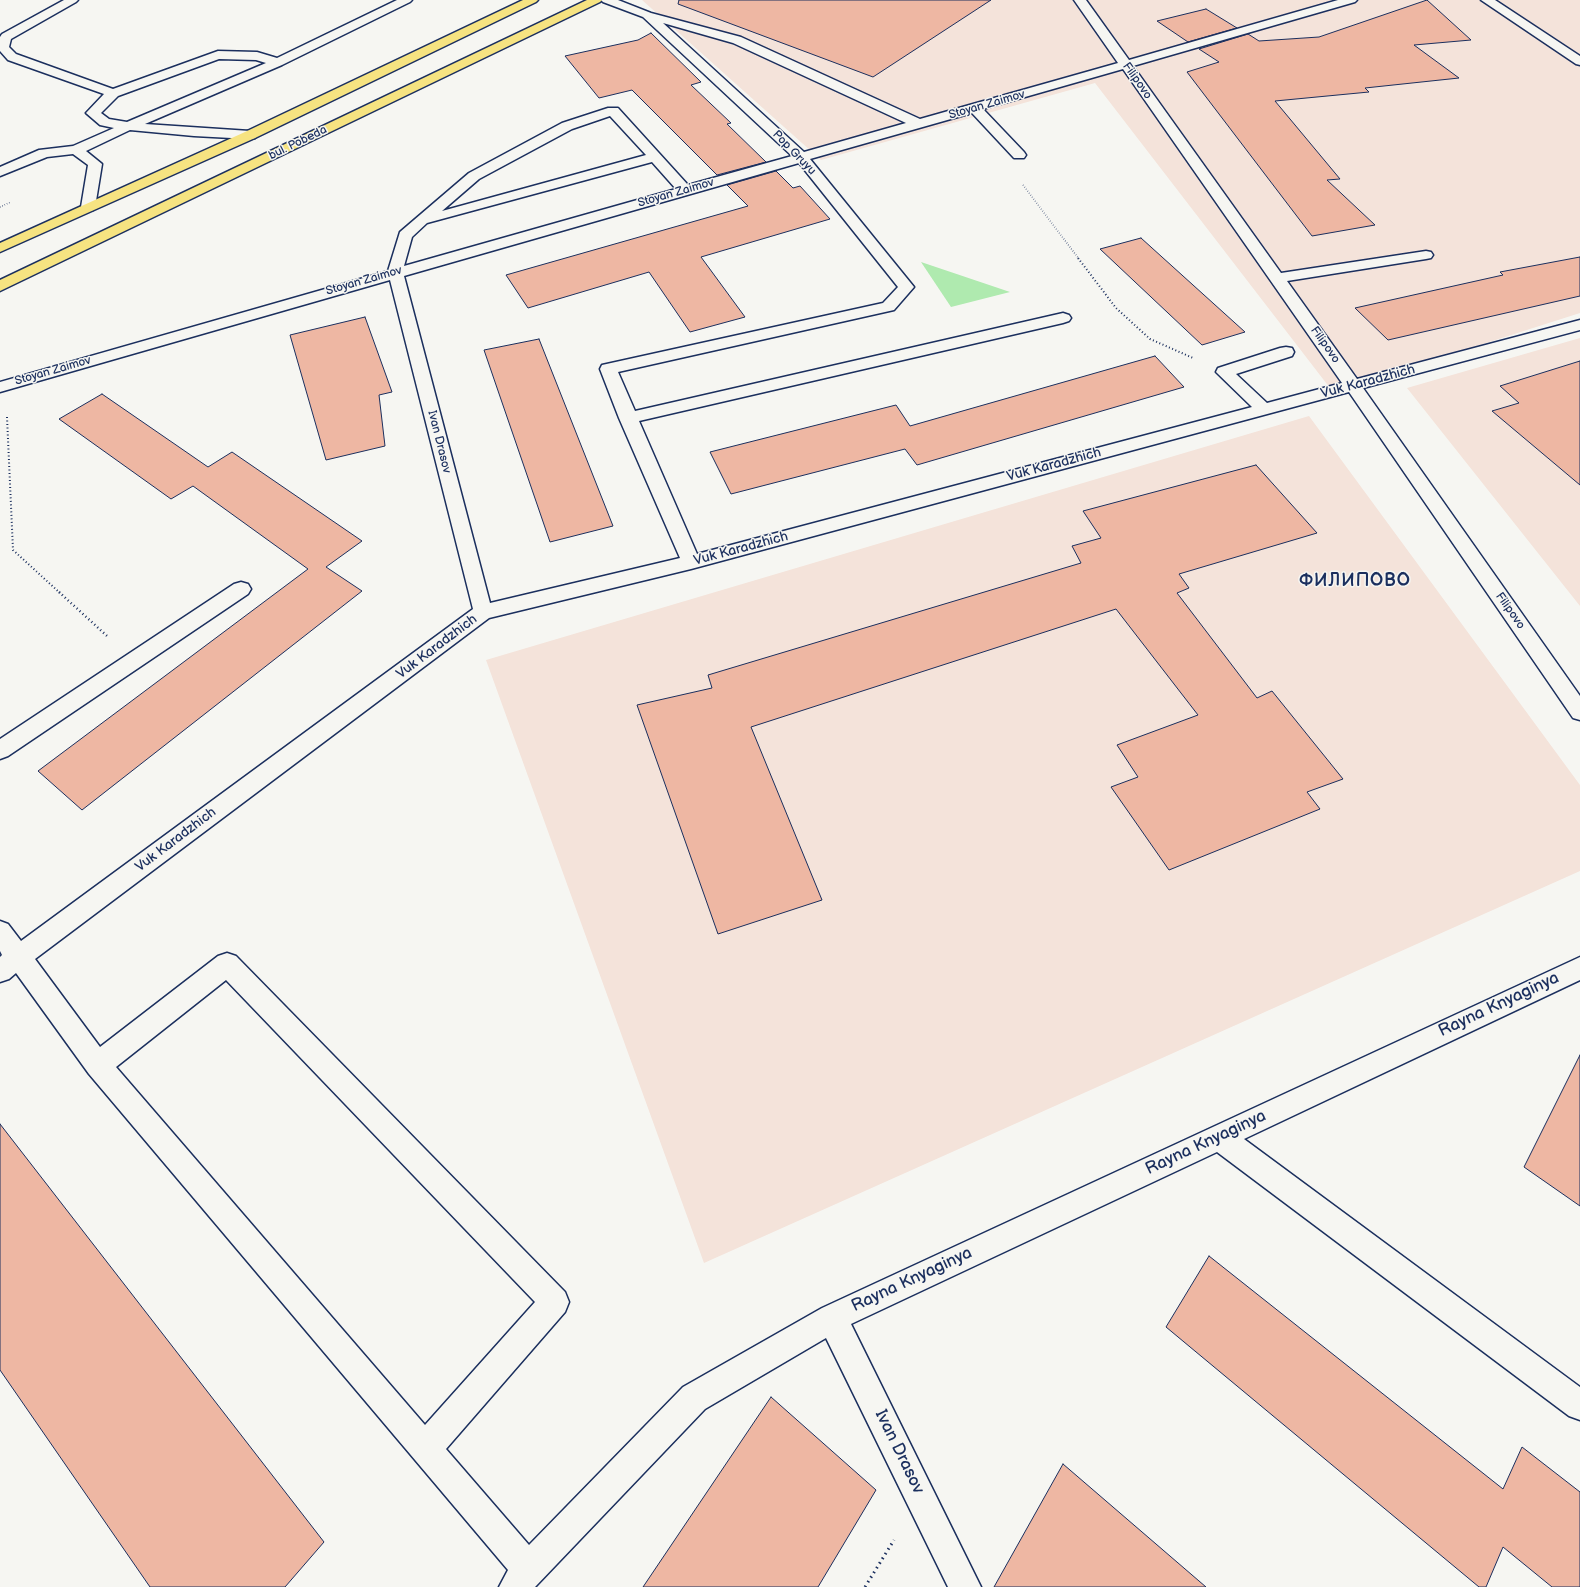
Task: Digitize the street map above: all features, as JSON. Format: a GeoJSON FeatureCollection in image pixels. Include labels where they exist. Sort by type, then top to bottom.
{"type":"FeatureCollection","features":[{"type":"Feature","properties":{"kind":"main road","name":"bul. Pobeda"},"geometry":{"type":"LineString","coordinates":[[0,248],[250,135],[532,0]]}},
{"type":"Feature","properties":{"kind":"main road","name":"bul. Pobeda"},"geometry":{"type":"LineString","coordinates":[[0,286],[596,0]]}},
{"type":"Feature","properties":{"kind":"street"},"geometry":{"type":"LineString","coordinates":[[72,0],[6,37],[3,47],[12,57],[113,93]]}},
{"type":"Feature","properties":{"kind":"street"},"geometry":{"type":"LineString","coordinates":[[0,172],[44,153],[76,150],[128,126],[278,62],[406,0]]}},
{"type":"Feature","properties":{"kind":"street"},"geometry":{"type":"LineString","coordinates":[[607,0],[647,14],[737,40],[919,124]]}},
{"type":"Feature","properties":{"kind":"street","name":"Filipovo"},"geometry":{"type":"LineString","coordinates":[[1080,0],[1353,386],[1580,712]]}},
{"type":"Feature","properties":{"kind":"street","name":"Stoyan Zaimov"},"geometry":{"type":"LineString","coordinates":[[3,386],[395,272],[802,158],[1352,0]]}},
{"type":"Feature","properties":{"kind":"street"},"geometry":{"type":"LineString","coordinates":[[1487,0],[1580,60]]}},
{"type":"Feature","properties":{"kind":"street","name":"Pop Gruyu"},"geometry":{"type":"LineString","coordinates":[[628,418],[608,369],[888,307],[906,288],[802,158],[647,14]]}},
{"type":"Feature","properties":{"kind":"street"},"geometry":{"type":"LineString","coordinates":[[250,135],[128,126],[106,122],[93,113],[113,93],[218,55],[239,54],[257,56],[278,62]]}},
{"type":"Feature","properties":{"kind":"street"},"geometry":{"type":"LineString","coordinates":[[975,108],[1019,155]]}},
{"type":"Feature","properties":{"kind":"street"},"geometry":{"type":"LineString","coordinates":[[395,272],[405,235],[474,176],[567,126],[613,112],[685,191]]}},
{"type":"Feature","properties":{"kind":"street"},"geometry":{"type":"LineString","coordinates":[[76,150],[95,164],[88,207]]}},
{"type":"Feature","properties":{"kind":"street"},"geometry":{"type":"LineString","coordinates":[[421,221],[655,158]]}},
{"type":"Feature","properties":{"kind":"street"},"geometry":{"type":"LineString","coordinates":[[1277,278],[1426,255]]}},
{"type":"Feature","properties":{"kind":"street","name":"Ivan Drasov"},"geometry":{"type":"LineString","coordinates":[[395,272],[483,612]]}},
{"type":"Feature","properties":{"kind":"street"},"geometry":{"type":"LineString","coordinates":[[690,562],[628,418],[1063,318]]}},
{"type":"Feature","properties":{"kind":"street","name":"Vuk Karadzhich"},"geometry":{"type":"LineString","coordinates":[[10,964],[483,612],[690,562],[1580,325]]}},
{"type":"Feature","properties":{"kind":"street"},"geometry":{"type":"LineString","coordinates":[[1264,409],[1224,372],[1286,352]]}},
{"type":"Feature","properties":{"kind":"street"},"geometry":{"type":"LineString","coordinates":[[0,750],[242,589]]}},
{"type":"Feature","properties":{"kind":"street"},"geometry":{"type":"LineString","coordinates":[[0,932],[10,964],[425,1449],[522,1578]]}},
{"type":"Feature","properties":{"kind":"street"},"geometry":{"type":"LineString","coordinates":[[98,1065],[227,964],[555,1302],[425,1449]]}},
{"type":"Feature","properties":{"kind":"street","name":"Rayna Knyaginya"},"geometry":{"type":"LineString","coordinates":[[522,1578],[694,1398],[832,1318],[1580,968]]}},
{"type":"Feature","properties":{"kind":"street"},"geometry":{"type":"LineString","coordinates":[[1219,1137],[1580,1405]]}},
{"type":"Feature","properties":{"kind":"street","name":"Ivan Drasov"},"geometry":{"type":"LineString","coordinates":[[832,1318],[965,1587]]}},
{"type":"Feature","properties":{"kind":"path"},"geometry":{"type":"LineString","coordinates":[[1019,155],[1012,170],[1116,308],[1150,339],[1224,372]]}},
{"type":"Feature","properties":{"kind":"path"},"geometry":{"type":"LineString","coordinates":[[3,386],[13,550],[135,661]]}},
{"type":"Feature","properties":{"kind":"path"},"geometry":{"type":"LineString","coordinates":[[865,1587],[921,1496]]}},
{"type":"Feature","properties":{"kind":"shaded area"},"geometry":{"type":"Polygon","coordinates":[[[642,0],[1580,0],[1580,313],[1333,392],[1095,83],[821,160],[642,0]]]}},
{"type":"Feature","properties":{"kind":"shaded area"},"geometry":{"type":"Polygon","coordinates":[[[1580,338],[1580,606],[1407,388],[1580,338]]]}},
{"type":"Feature","properties":{"kind":"shaded area"},"geometry":{"type":"Polygon","coordinates":[[[1309,416],[1580,785],[1580,871],[704,1263],[486,660],[1309,416]]]}},
{"type":"Feature","properties":{"kind":"green space"},"geometry":{"type":"Polygon","coordinates":[[[921,262],[1010,292],[951,307],[921,262]]]}},
{"type":"Feature","properties":{"kind":"building"},"geometry":{"type":"Polygon","coordinates":[[[679,0],[991,0],[873,77],[678,4],[679,0]]]}},
{"type":"Feature","properties":{"kind":"building"},"geometry":{"type":"Polygon","coordinates":[[[1427,0],[1471,40],[1414,45],[1459,78],[1365,88],[1369,92],[1275,101],[1340,179],[1327,180],[1375,225],[1312,236],[1187,72],[1219,62],[1199,49],[1248,34],[1259,41],[1319,37],[1427,0]]]}},
{"type":"Feature","properties":{"kind":"building"},"geometry":{"type":"Polygon","coordinates":[[[1206,9],[1237,28],[1188,42],[1157,21],[1206,9]]]}},
{"type":"Feature","properties":{"kind":"building"},"geometry":{"type":"Polygon","coordinates":[[[651,33],[701,82],[691,85],[731,123],[727,124],[766,162],[717,175],[632,90],[599,98],[565,56],[638,40],[651,33]]]}},
{"type":"Feature","properties":{"kind":"building"},"geometry":{"type":"Polygon","coordinates":[[[776,171],[793,188],[800,186],[830,219],[701,257],[745,317],[690,332],[649,272],[528,308],[506,275],[748,206],[727,185],[776,171]]]}},
{"type":"Feature","properties":{"kind":"building"},"geometry":{"type":"Polygon","coordinates":[[[1141,238],[1245,332],[1202,345],[1100,249],[1141,238]]]}},
{"type":"Feature","properties":{"kind":"building"},"geometry":{"type":"Polygon","coordinates":[[[1580,257],[1580,296],[1388,340],[1355,308],[1503,275],[1500,272],[1580,257]]]}},
{"type":"Feature","properties":{"kind":"building"},"geometry":{"type":"Polygon","coordinates":[[[365,317],[392,392],[379,395],[385,446],[326,460],[290,335],[365,317]]]}},
{"type":"Feature","properties":{"kind":"building"},"geometry":{"type":"Polygon","coordinates":[[[539,339],[613,526],[550,542],[484,350],[539,339]]]}},
{"type":"Feature","properties":{"kind":"building"},"geometry":{"type":"Polygon","coordinates":[[[1155,356],[1184,387],[917,465],[905,449],[731,494],[710,452],[896,405],[910,426],[1155,356]]]}},
{"type":"Feature","properties":{"kind":"building"},"geometry":{"type":"Polygon","coordinates":[[[1580,361],[1580,485],[1492,411],[1519,403],[1500,386],[1580,361]]]}},
{"type":"Feature","properties":{"kind":"building"},"geometry":{"type":"Polygon","coordinates":[[[102,394],[208,467],[232,452],[362,541],[326,567],[362,591],[82,810],[38,771],[308,569],[193,486],[171,499],[59,419],[102,394]]]}},
{"type":"Feature","properties":{"kind":"building"},"geometry":{"type":"Polygon","coordinates":[[[1256,465],[1317,533],[1179,574],[1189,588],[1177,593],[1257,698],[1272,691],[1343,779],[1307,792],[1320,809],[1169,870],[1111,787],[1138,777],[1117,745],[1198,715],[1116,609],[751,727],[822,900],[718,934],[637,705],[712,688],[708,675],[1081,563],[1072,546],[1101,538],[1083,511],[1256,465]]]}},
{"type":"Feature","properties":{"kind":"building"},"geometry":{"type":"Polygon","coordinates":[[[1580,1055],[1580,1206],[1524,1167],[1580,1055]]]}},
{"type":"Feature","properties":{"kind":"building"},"geometry":{"type":"Polygon","coordinates":[[[0,1124],[324,1542],[285,1587],[150,1587],[0,1370],[0,1124]]]}},
{"type":"Feature","properties":{"kind":"building"},"geometry":{"type":"Polygon","coordinates":[[[1209,1256],[1503,1489],[1522,1447],[1580,1492],[1580,1587],[1552,1587],[1503,1547],[1486,1587],[1479,1587],[1166,1327],[1209,1256]]]}},
{"type":"Feature","properties":{"kind":"building"},"geometry":{"type":"Polygon","coordinates":[[[771,1397],[876,1490],[818,1587],[643,1587],[771,1397]]]}},
{"type":"Feature","properties":{"kind":"building"},"geometry":{"type":"Polygon","coordinates":[[[1063,1464],[1206,1587],[994,1587],[1063,1464]]]}},
{"type":"Feature","properties":{"kind":"district","name":"ФИЛИПОВО"},"geometry":{"type":"Point","coordinates":[1355,581]}}]}
